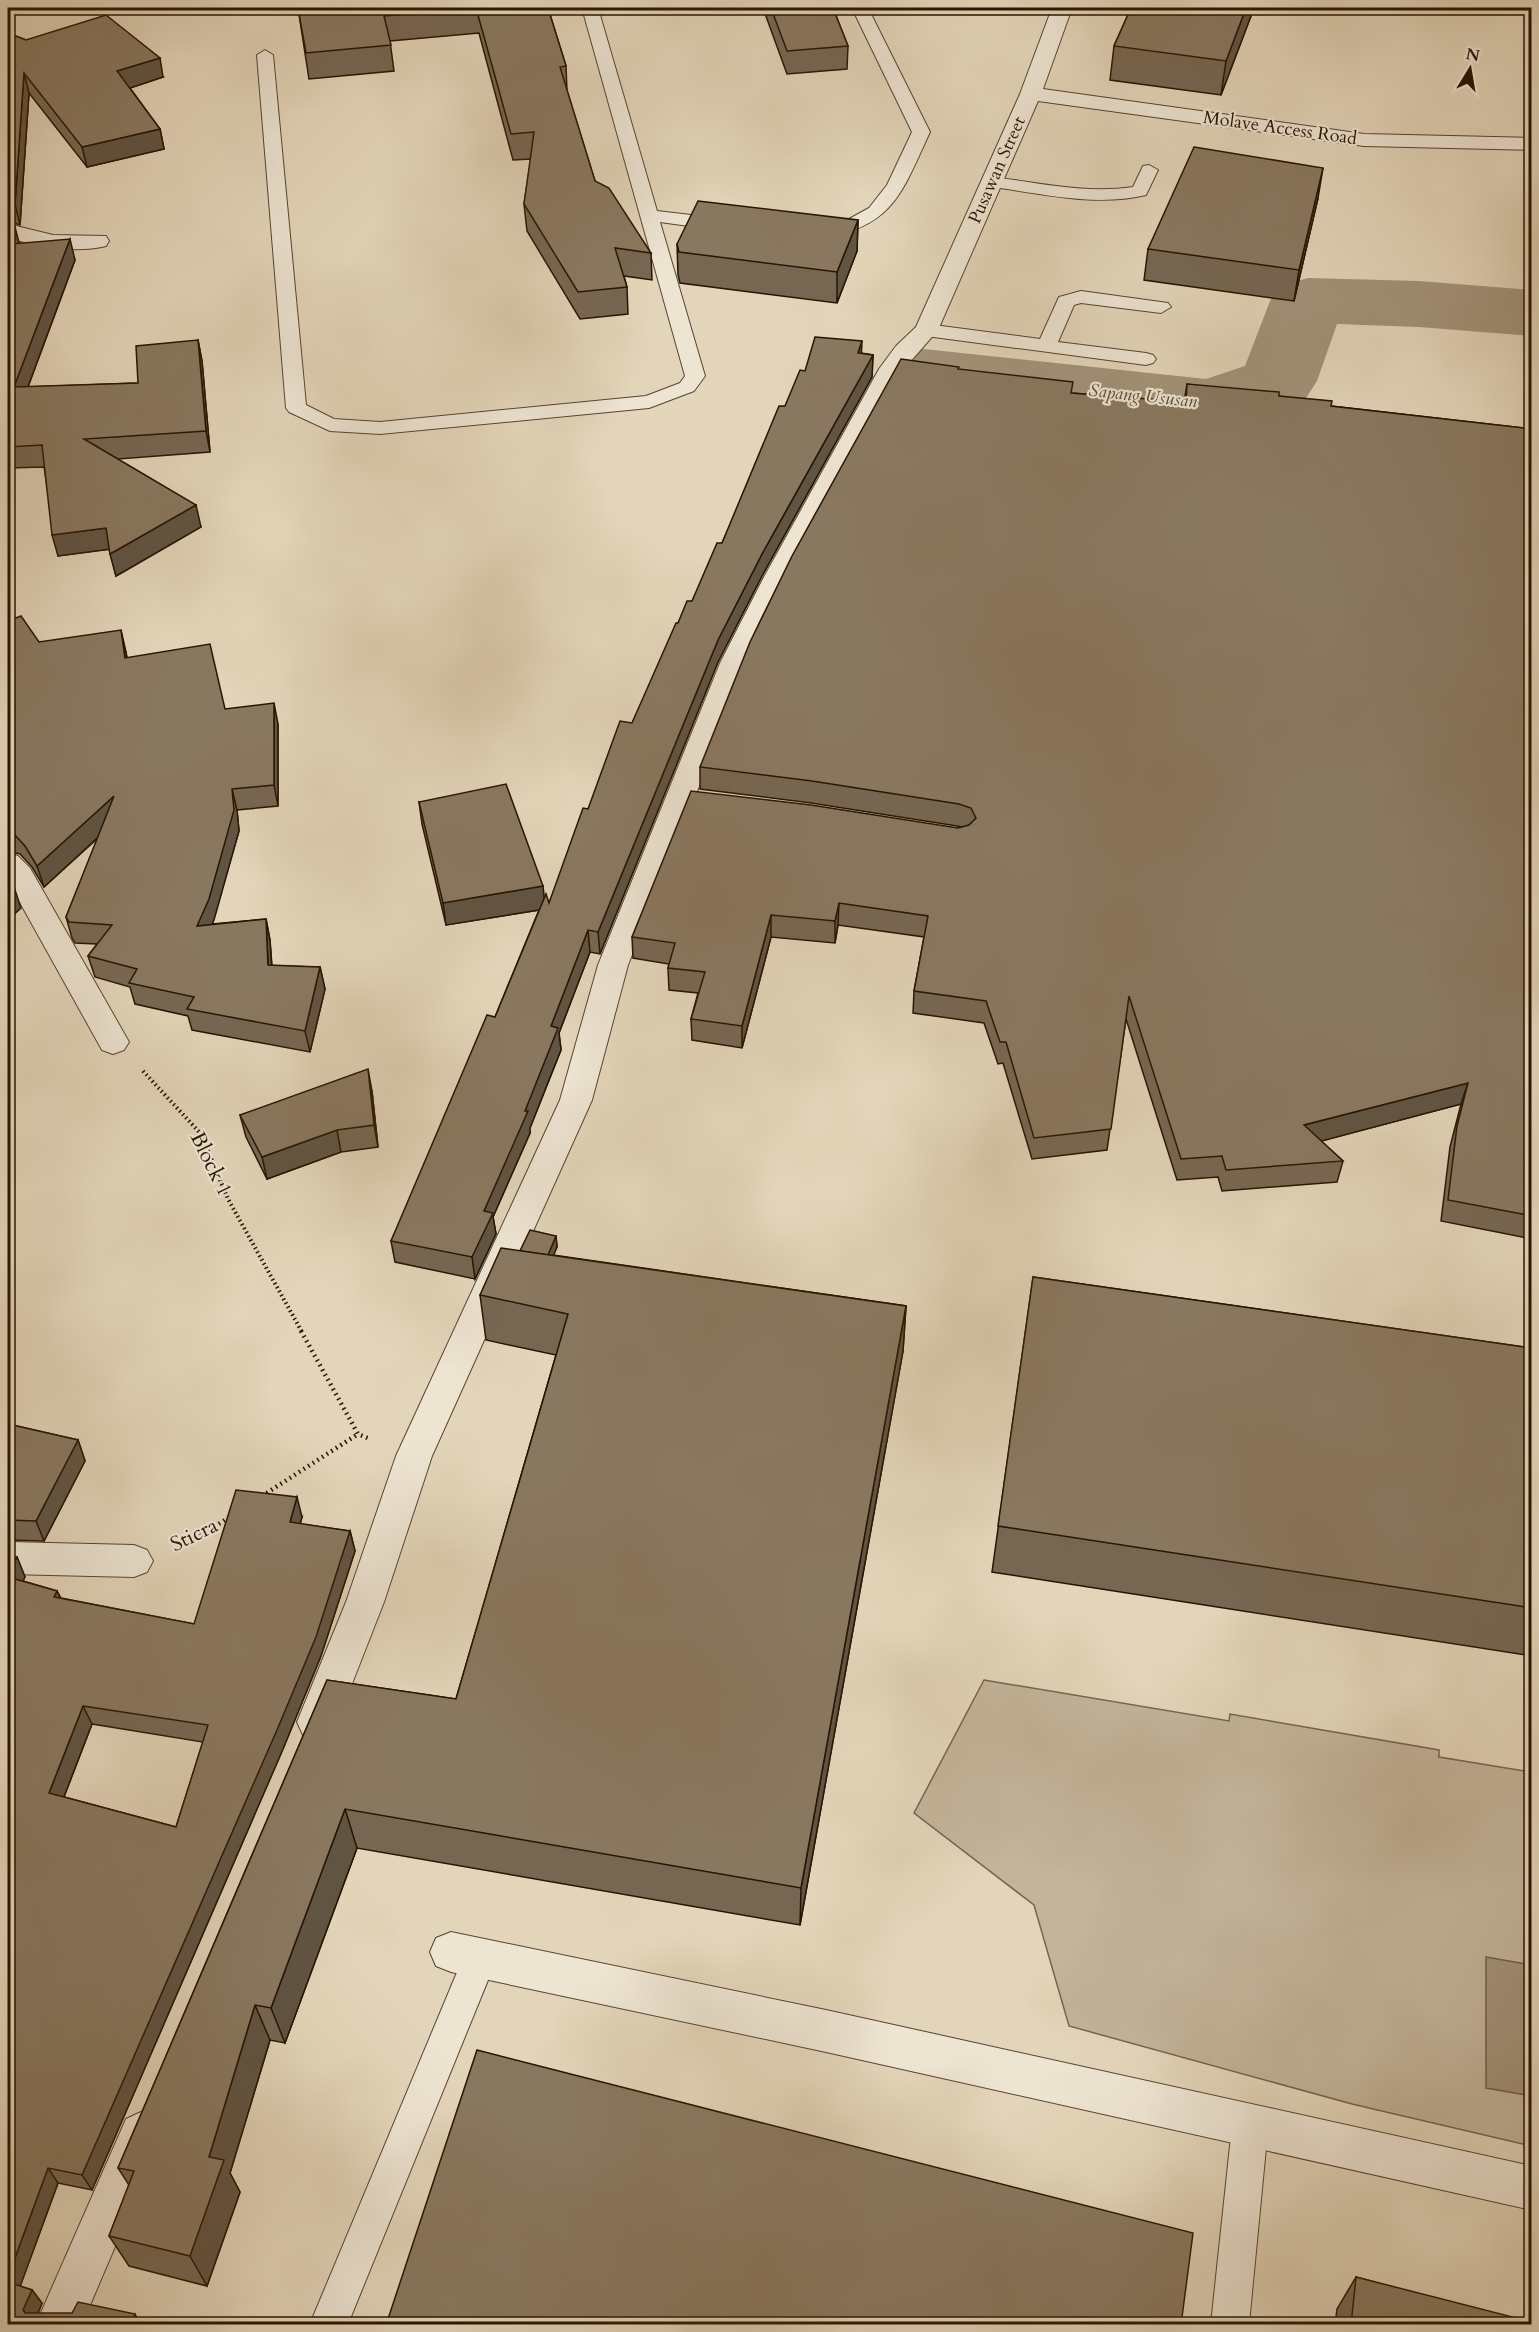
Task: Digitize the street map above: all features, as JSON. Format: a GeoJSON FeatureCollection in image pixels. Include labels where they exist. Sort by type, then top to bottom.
{"type":"FeatureCollection","features":[{"type":"Feature","properties":{"kind":"street","name":"Pusawan Street"},"geometry":{"type":"LineString","coordinates":[[926,330],[1031,94],[1062,8]]}},
{"type":"Feature","properties":{"kind":"street","name":"Molave Access Road"},"geometry":{"type":"LineString","coordinates":[[1031,94],[1364,140],[1532,144]]}},
{"type":"Feature","properties":{"kind":"street"},"geometry":{"type":"LineString","coordinates":[[8,231],[53,242],[98,241]]}},
{"type":"Feature","properties":{"kind":"street"},"geometry":{"type":"LineString","coordinates":[[305,1750],[365,1602],[414,1456],[576,1100],[614,965],[693,801],[734,663],[777,577],[891,369],[904,351],[926,330]]}},
{"type":"Feature","properties":{"kind":"street"},"geometry":{"type":"LineString","coordinates":[[8,862],[15,868],[113,1042]]}},
{"type":"Feature","properties":{"kind":"street"},"geometry":{"type":"LineString","coordinates":[[8,1558],[134,1561]]}},
{"type":"Feature","properties":{"kind":"street"},"geometry":{"type":"LineString","coordinates":[[465,1955],[826,2031],[1532,2188]]}},
{"type":"Feature","properties":{"kind":"street"},"geometry":{"type":"LineString","coordinates":[[59,2325],[152,2108]]}},
{"type":"Feature","properties":{"kind":"lane"},"geometry":{"type":"LineString","coordinates":[[265,55],[296,408],[330,425],[380,428],[649,402],[687,387],[695,376],[590,8]]}},
{"type":"Feature","properties":{"kind":"lane"},"geometry":{"type":"LineString","coordinates":[[804,232],[846,230],[873,217],[894,189],[921,132],[860,8]]}},
{"type":"Feature","properties":{"kind":"lane"},"geometry":{"type":"LineString","coordinates":[[993,182],[1062,191],[1119,195],[1140,191],[1149,170]]}},
{"type":"Feature","properties":{"kind":"lane"},"geometry":{"type":"LineString","coordinates":[[648,215],[740,227]]}},
{"type":"Feature","properties":{"kind":"lane"},"geometry":{"type":"LineString","coordinates":[[1047,345],[1066,300],[1081,297],[1161,307]]}},
{"type":"Feature","properties":{"kind":"lane"},"geometry":{"type":"LineString","coordinates":[[926,330],[1146,359]]}},
{"type":"Feature","properties":{"kind":"lane"},"geometry":{"type":"LineString","coordinates":[[329,2325],[465,1955]]}},
{"type":"Feature","properties":{"kind":"lane"},"geometry":{"type":"LineString","coordinates":[[1230,2325],[1250,2127]]}},
{"type":"Feature","properties":{"kind":"path","name":"Block 1"},"geometry":{"type":"LineString","coordinates":[[113,1042],[150,1078],[201,1134],[228,1199],[358,1434]]}},
{"type":"Feature","properties":{"kind":"path"},"geometry":{"type":"LineString","coordinates":[[258,1499],[358,1434],[414,1456]]}},
{"type":"Feature","properties":{"kind":"path","name":"Sticra"},"geometry":{"type":"LineString","coordinates":[[134,1561],[197,1538],[237,1512]]}},
{"type":"Feature","properties":{"kind":"shaded area"},"geometry":{"type":"Polygon","coordinates":[[[984,1680],[1229,1721],[1230,1714],[1439,1750],[1439,1757],[1531,1772],[1531,2146],[1352,2104],[1069,2026],[1034,1905],[914,1813],[984,1680]]]}},
{"type":"Feature","properties":{"kind":"shaded area"},"geometry":{"type":"Polygon","coordinates":[[[1486,1957],[1531,1965],[1531,2096],[1486,2088],[1486,1957]]]}},
{"type":"Feature","properties":{"kind":"building"},"geometry":{"type":"Polygon","coordinates":[[[298,8],[476,8],[384,16],[391,45],[306,53],[298,8]]]}},
{"type":"Feature","properties":{"kind":"building"},"geometry":{"type":"Polygon","coordinates":[[[476,8],[548,8],[566,66],[560,67],[595,181],[609,188],[651,253],[615,248],[627,287],[578,292],[524,204],[534,132],[511,134],[476,8]]]}},
{"type":"Feature","properties":{"kind":"building"},"geometry":{"type":"Polygon","coordinates":[[[771,8],[833,8],[848,46],[787,51],[771,8]]]}},
{"type":"Feature","properties":{"kind":"building"},"geometry":{"type":"Polygon","coordinates":[[[1131,8],[1246,8],[1226,61],[1114,46],[1131,8]]]}},
{"type":"Feature","properties":{"kind":"building"},"geometry":{"type":"Polygon","coordinates":[[[106,15],[160,58],[117,71],[160,129],[82,147],[24,73],[15,204],[8,203],[8,33],[26,40],[106,15]]]}},
{"type":"Feature","properties":{"kind":"building"},"geometry":{"type":"Polygon","coordinates":[[[1194,147],[1323,168],[1299,270],[1148,249],[1194,147]]]}},
{"type":"Feature","properties":{"kind":"building"},"geometry":{"type":"Polygon","coordinates":[[[698,201],[858,220],[837,272],[679,252],[677,244],[698,201]]]}},
{"type":"Feature","properties":{"kind":"building"},"geometry":{"type":"Polygon","coordinates":[[[8,220],[13,222],[12,244],[70,239],[14,387],[138,383],[136,346],[198,340],[206,431],[84,439],[196,505],[110,554],[106,528],[52,535],[42,445],[8,447],[8,220]]]}},
{"type":"Feature","properties":{"kind":"building"},"geometry":{"type":"Polygon","coordinates":[[[815,337],[862,341],[858,353],[873,355],[762,554],[718,640],[598,932],[588,930],[551,1026],[558,1028],[525,1111],[528,1111],[484,1211],[493,1213],[472,1257],[391,1241],[487,1015],[495,1017],[546,894],[549,903],[583,808],[588,809],[620,721],[632,723],[687,601],[692,601],[717,543],[722,543],[779,406],[785,406],[800,370],[805,371],[815,337]]]}},
{"type":"Feature","properties":{"kind":"building"},"geometry":{"type":"Polygon","coordinates":[[[901,359],[959,367],[958,369],[1073,382],[1071,393],[1186,402],[1187,384],[1279,392],[1279,396],[1332,401],[1331,406],[1532,429],[1532,1216],[1448,1200],[1457,1126],[1468,1083],[1304,1125],[1343,1161],[1226,1170],[1222,1156],[1181,1159],[1129,996],[1111,1129],[1034,1138],[1006,1042],[1000,1042],[986,1001],[914,991],[928,916],[839,903],[835,921],[771,915],[742,1026],[691,1019],[705,972],[668,968],[675,943],[632,937],[691,791],[811,805],[958,828],[969,825],[976,818],[971,808],[959,804],[812,781],[700,767],[750,642],[792,556],[901,359]]]}},
{"type":"Feature","properties":{"kind":"building"},"geometry":{"type":"Polygon","coordinates":[[[21,616],[39,642],[121,630],[125,658],[210,644],[225,709],[274,703],[274,785],[232,789],[234,810],[209,899],[197,926],[266,919],[268,965],[320,967],[305,1031],[187,1009],[194,997],[129,983],[137,969],[88,956],[112,925],[69,922],[66,917],[114,796],[37,866],[25,846],[13,833],[8,832],[8,621],[21,616]]]}},
{"type":"Feature","properties":{"kind":"building"},"geometry":{"type":"Polygon","coordinates":[[[506,784],[543,886],[443,903],[419,802],[506,784]]]}},
{"type":"Feature","properties":{"kind":"building"},"geometry":{"type":"Polygon","coordinates":[[[8,876],[14,887],[8,893],[8,876]]]}},
{"type":"Feature","properties":{"kind":"building"},"geometry":{"type":"Polygon","coordinates":[[[368,1069],[374,1125],[337,1130],[262,1157],[240,1115],[368,1069]]]}},
{"type":"Feature","properties":{"kind":"building"},"geometry":{"type":"Polygon","coordinates":[[[530,1230],[556,1236],[548,1255],[520,1251],[530,1230]]]}},
{"type":"Feature","properties":{"kind":"building"},"geometry":{"type":"Polygon","coordinates":[[[501,1248],[906,1306],[801,1888],[345,1809],[271,2008],[255,2005],[209,2157],[224,2160],[190,2256],[109,2236],[134,2171],[118,2168],[327,1680],[456,1699],[568,1314],[480,1295],[501,1248]]]}},
{"type":"Feature","properties":{"kind":"building"},"geometry":{"type":"Polygon","coordinates":[[[1033,1277],[1532,1348],[1532,1608],[998,1526],[1033,1277]]]}},
{"type":"Feature","properties":{"kind":"building"},"geometry":{"type":"Polygon","coordinates":[[[8,1424],[78,1440],[36,1521],[8,1520],[8,1424]]]}},
{"type":"Feature","properties":{"kind":"building"},"geometry":{"type":"Polygon","coordinates":[[[236,1490],[297,1497],[290,1522],[350,1531],[316,1637],[82,2175],[48,2168],[8,2277],[8,1577],[57,1591],[54,1597],[194,1624],[236,1490]],[[83,1706],[49,1793],[176,1827],[208,1725],[83,1706]]]}},
{"type":"Feature","properties":{"kind":"building"},"geometry":{"type":"Polygon","coordinates":[[[8,1556],[17,1557],[8,1574],[8,1556]]]}},
{"type":"Feature","properties":{"kind":"building"},"geometry":{"type":"Polygon","coordinates":[[[477,2050],[1193,2233],[1181,2325],[386,2325],[477,2050]]]}},
{"type":"Feature","properties":{"kind":"building"},"geometry":{"type":"Polygon","coordinates":[[[1356,2277],[1532,2322],[1532,2325],[1351,2325],[1356,2277]]]}},
{"type":"Feature","properties":{"kind":"building"},"geometry":{"type":"Polygon","coordinates":[[[8,2282],[32,2290],[23,2310],[25,2313],[72,2313],[78,2302],[135,2314],[131,2325],[8,2325],[8,2282]]]}},
{"type":"Feature","properties":{"kind":"waterway","name":"Sapang Ususan"},"geometry":{"type":"LineString","coordinates":[[924,372],[1211,403],[1278,381],[1308,301],[1419,304],[1532,313]]}}]}
